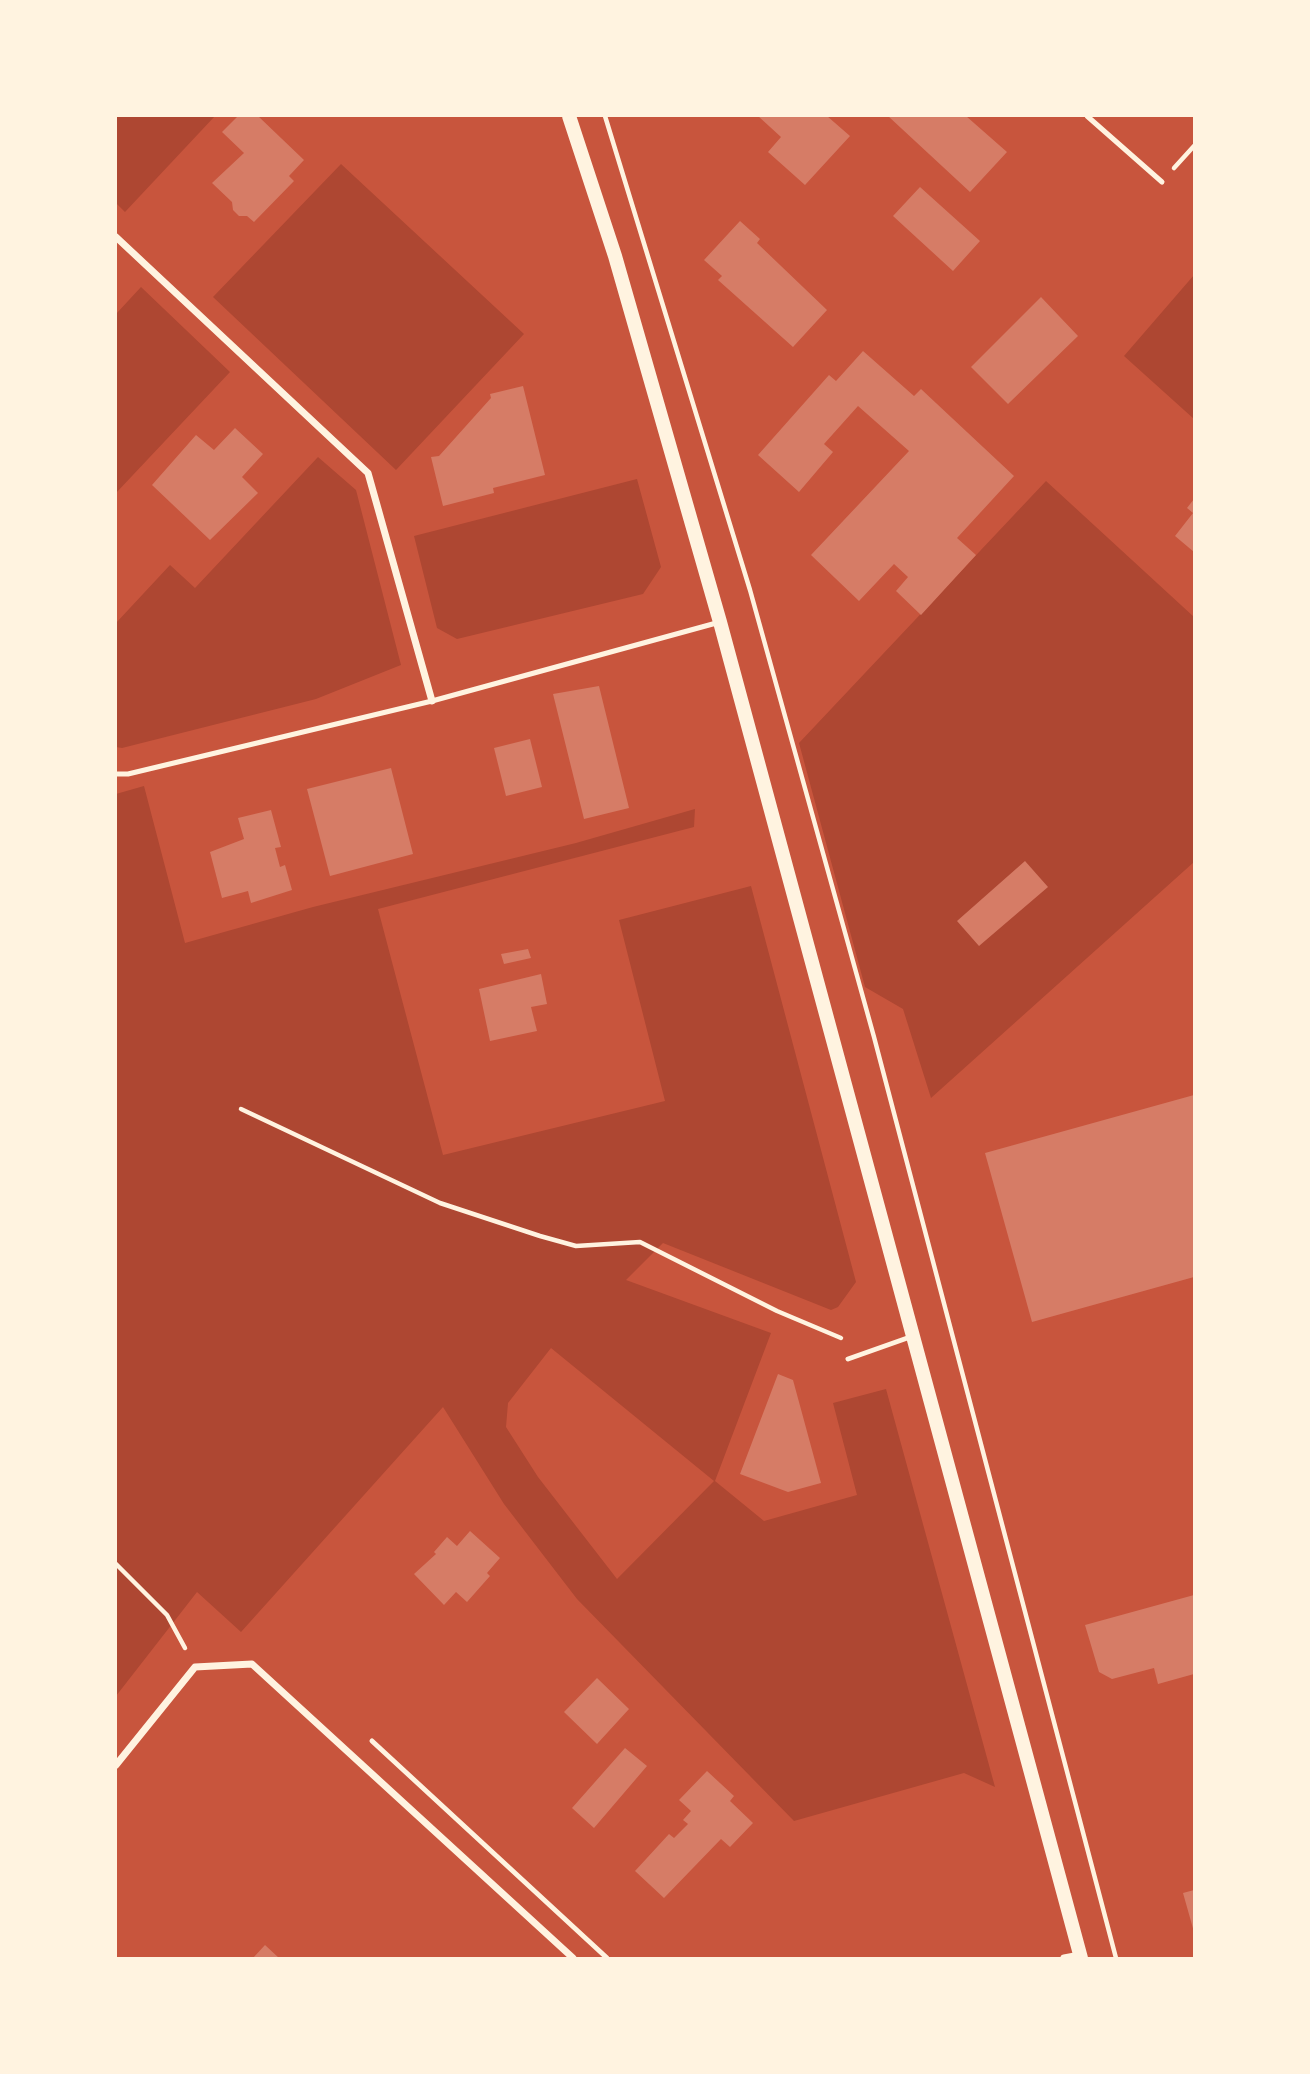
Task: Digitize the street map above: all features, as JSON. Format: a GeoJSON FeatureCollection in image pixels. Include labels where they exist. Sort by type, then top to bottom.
{"type":"FeatureCollection","features":[{"type":"Feature","properties":{"kind":"main road"},"geometry":{"type":"LineString","coordinates":[[569,116],[615,256],[720,622],[1080,1957]]}},
{"type":"Feature","properties":{"kind":"street"},"geometry":{"type":"LineString","coordinates":[[116,237],[368,473],[432,701]]}},
{"type":"Feature","properties":{"kind":"street"},"geometry":{"type":"LineString","coordinates":[[116,1765],[195,1667],[251,1664],[573,1958]]}},
{"type":"Feature","properties":{"kind":"street"},"geometry":{"type":"LineString","coordinates":[[1064,1958],[1080,1957]]}},
{"type":"Feature","properties":{"kind":"lane"},"geometry":{"type":"LineString","coordinates":[[1087,116],[1162,182]]}},
{"type":"Feature","properties":{"kind":"lane"},"geometry":{"type":"LineString","coordinates":[[116,774],[128,775],[432,701],[720,622]]}},
{"type":"Feature","properties":{"kind":"lane"},"geometry":{"type":"LineString","coordinates":[[848,1359],[912,1336]]}},
{"type":"Feature","properties":{"kind":"lane"},"geometry":{"type":"LineString","coordinates":[[372,1741],[607,1958]]}},
{"type":"Feature","properties":{"kind":"path"},"geometry":{"type":"LineString","coordinates":[[605,116],[750,590],[860,985],[1115,1958]]}},
{"type":"Feature","properties":{"kind":"path"},"geometry":{"type":"LineString","coordinates":[[242,1109],[440,1203],[576,1245],[640,1242],[777,1311],[849,1342],[848,1359]]}},
{"type":"Feature","properties":{"kind":"path"},"geometry":{"type":"LineString","coordinates":[[116,1564],[167,1615],[195,1667]]}},
{"type":"Feature","properties":{"kind":"shaded area"},"geometry":{"type":"Polygon","coordinates":[[[116,116],[215,116],[125,212],[116,203],[116,116]]]}},
{"type":"Feature","properties":{"kind":"shaded area"},"geometry":{"type":"Polygon","coordinates":[[[341,164],[524,334],[396,470],[213,297],[341,164]]]}},
{"type":"Feature","properties":{"kind":"shaded area"},"geometry":{"type":"Polygon","coordinates":[[[1194,275],[1194,419],[1124,356],[1194,275]]]}},
{"type":"Feature","properties":{"kind":"shaded area"},"geometry":{"type":"Polygon","coordinates":[[[141,287],[230,372],[116,493],[116,314],[141,287]]]}},
{"type":"Feature","properties":{"kind":"shaded area"},"geometry":{"type":"Polygon","coordinates":[[[318,457],[356,490],[401,665],[316,699],[122,748],[116,747],[116,623],[170,565],[195,588],[318,457]]]}},
{"type":"Feature","properties":{"kind":"shaded area"},"geometry":{"type":"Polygon","coordinates":[[[637,479],[661,567],[643,594],[457,639],[437,628],[414,536],[637,479]]]}},
{"type":"Feature","properties":{"kind":"shaded area"},"geometry":{"type":"Polygon","coordinates":[[[1046,481],[1194,617],[1194,862],[931,1098],[903,1009],[865,987],[799,743],[1046,481]]]}},
{"type":"Feature","properties":{"kind":"shaded area"},"geometry":{"type":"Polygon","coordinates":[[[144,786],[185,943],[313,907],[576,843],[695,809],[694,827],[378,909],[443,1155],[665,1101],[619,920],[751,886],[856,1282],[838,1307],[831,1310],[663,1243],[626,1280],[771,1333],[715,1481],[764,1521],[857,1495],[833,1403],[886,1389],[995,1787],[964,1773],[794,1821],[577,1599],[504,1504],[443,1407],[241,1632],[197,1592],[116,1696],[116,794],[144,786]],[[551,1348],[508,1403],[506,1427],[538,1477],[617,1579],[714,1481],[551,1348]]]}},
{"type":"Feature","properties":{"kind":"building"},"geometry":{"type":"Polygon","coordinates":[[[238,116],[258,116],[304,160],[289,176],[294,181],[254,222],[247,216],[239,216],[233,210],[232,202],[212,183],[244,153],[222,132],[238,116]]]}},
{"type":"Feature","properties":{"kind":"building"},"geometry":{"type":"Polygon","coordinates":[[[758,116],[827,116],[850,136],[805,185],[768,152],[781,137],[758,116]]]}},
{"type":"Feature","properties":{"kind":"building"},"geometry":{"type":"Polygon","coordinates":[[[888,116],[966,116],[1007,152],[970,192],[888,116]]]}},
{"type":"Feature","properties":{"kind":"building"},"geometry":{"type":"Polygon","coordinates":[[[920,187],[980,241],[953,271],[893,216],[920,187]]]}},
{"type":"Feature","properties":{"kind":"building"},"geometry":{"type":"Polygon","coordinates":[[[740,221],[760,239],[757,243],[827,310],[793,347],[718,280],[722,276],[704,260],[740,221]]]}},
{"type":"Feature","properties":{"kind":"building"},"geometry":{"type":"Polygon","coordinates":[[[1041,297],[1078,336],[1008,404],[971,367],[1041,297]]]}},
{"type":"Feature","properties":{"kind":"building"},"geometry":{"type":"Polygon","coordinates":[[[863,351],[914,396],[921,389],[1014,476],[957,538],[976,555],[921,615],[896,591],[908,577],[894,564],[859,601],[811,555],[909,451],[858,406],[824,444],[833,452],[799,492],[758,455],[829,375],[836,381],[863,351]]]}},
{"type":"Feature","properties":{"kind":"building"},"geometry":{"type":"Polygon","coordinates":[[[523,386],[545,475],[493,488],[494,493],[443,506],[431,457],[439,456],[491,398],[490,394],[523,386]]]}},
{"type":"Feature","properties":{"kind":"building"},"geometry":{"type":"Polygon","coordinates":[[[235,428],[263,454],[242,477],[258,493],[210,540],[152,485],[196,435],[214,450],[235,428]]]}},
{"type":"Feature","properties":{"kind":"building"},"geometry":{"type":"Polygon","coordinates":[[[1194,499],[1194,552],[1175,536],[1193,513],[1187,508],[1194,499]]]}},
{"type":"Feature","properties":{"kind":"building"},"geometry":{"type":"Polygon","coordinates":[[[599,686],[629,808],[584,819],[553,694],[599,686]]]}},
{"type":"Feature","properties":{"kind":"building"},"geometry":{"type":"Polygon","coordinates":[[[530,739],[542,787],[506,796],[494,748],[530,739]]]}},
{"type":"Feature","properties":{"kind":"building"},"geometry":{"type":"Polygon","coordinates":[[[391,768],[413,854],[330,876],[307,789],[391,768]]]}},
{"type":"Feature","properties":{"kind":"building"},"geometry":{"type":"Polygon","coordinates":[[[271,810],[281,847],[275,848],[280,867],[285,865],[292,890],[251,903],[248,891],[222,898],[210,852],[244,839],[238,818],[271,810]]]}},
{"type":"Feature","properties":{"kind":"building"},"geometry":{"type":"Polygon","coordinates":[[[1025,861],[1048,887],[979,946],[957,921],[1025,861]]]}},
{"type":"Feature","properties":{"kind":"building"},"geometry":{"type":"Polygon","coordinates":[[[528,949],[531,958],[504,964],[501,954],[528,949]]]}},
{"type":"Feature","properties":{"kind":"building"},"geometry":{"type":"Polygon","coordinates":[[[541,974],[547,1004],[531,1007],[537,1031],[490,1041],[479,989],[541,974]]]}},
{"type":"Feature","properties":{"kind":"building"},"geometry":{"type":"Polygon","coordinates":[[[1194,1095],[1194,1277],[1032,1322],[985,1153],[1194,1095]]]}},
{"type":"Feature","properties":{"kind":"building"},"geometry":{"type":"Polygon","coordinates":[[[778,1374],[793,1380],[821,1483],[788,1492],[740,1474],[778,1374]]]}},
{"type":"Feature","properties":{"kind":"building"},"geometry":{"type":"Polygon","coordinates":[[[470,1531],[500,1558],[487,1573],[490,1576],[467,1602],[456,1592],[444,1605],[414,1574],[436,1554],[434,1552],[447,1537],[457,1546],[470,1531]]]}},
{"type":"Feature","properties":{"kind":"building"},"geometry":{"type":"Polygon","coordinates":[[[1194,1595],[1194,1674],[1158,1684],[1154,1668],[1112,1679],[1099,1672],[1085,1625],[1194,1595]]]}},
{"type":"Feature","properties":{"kind":"building"},"geometry":{"type":"Polygon","coordinates":[[[597,1678],[629,1709],[597,1744],[564,1712],[597,1678]]]}},
{"type":"Feature","properties":{"kind":"building"},"geometry":{"type":"Polygon","coordinates":[[[625,1748],[647,1766],[594,1828],[572,1808],[625,1748]]]}},
{"type":"Feature","properties":{"kind":"building"},"geometry":{"type":"Polygon","coordinates":[[[707,1771],[734,1796],[730,1801],[753,1823],[730,1847],[721,1839],[664,1898],[635,1871],[669,1834],[674,1838],[688,1824],[683,1820],[691,1811],[679,1800],[707,1771]]]}},
{"type":"Feature","properties":{"kind":"building"},"geometry":{"type":"Polygon","coordinates":[[[1194,1890],[1194,1932],[1183,1893],[1194,1890]]]}},
{"type":"Feature","properties":{"kind":"building"},"geometry":{"type":"Polygon","coordinates":[[[265,1945],[279,1958],[253,1958],[265,1945]]]}}]}
